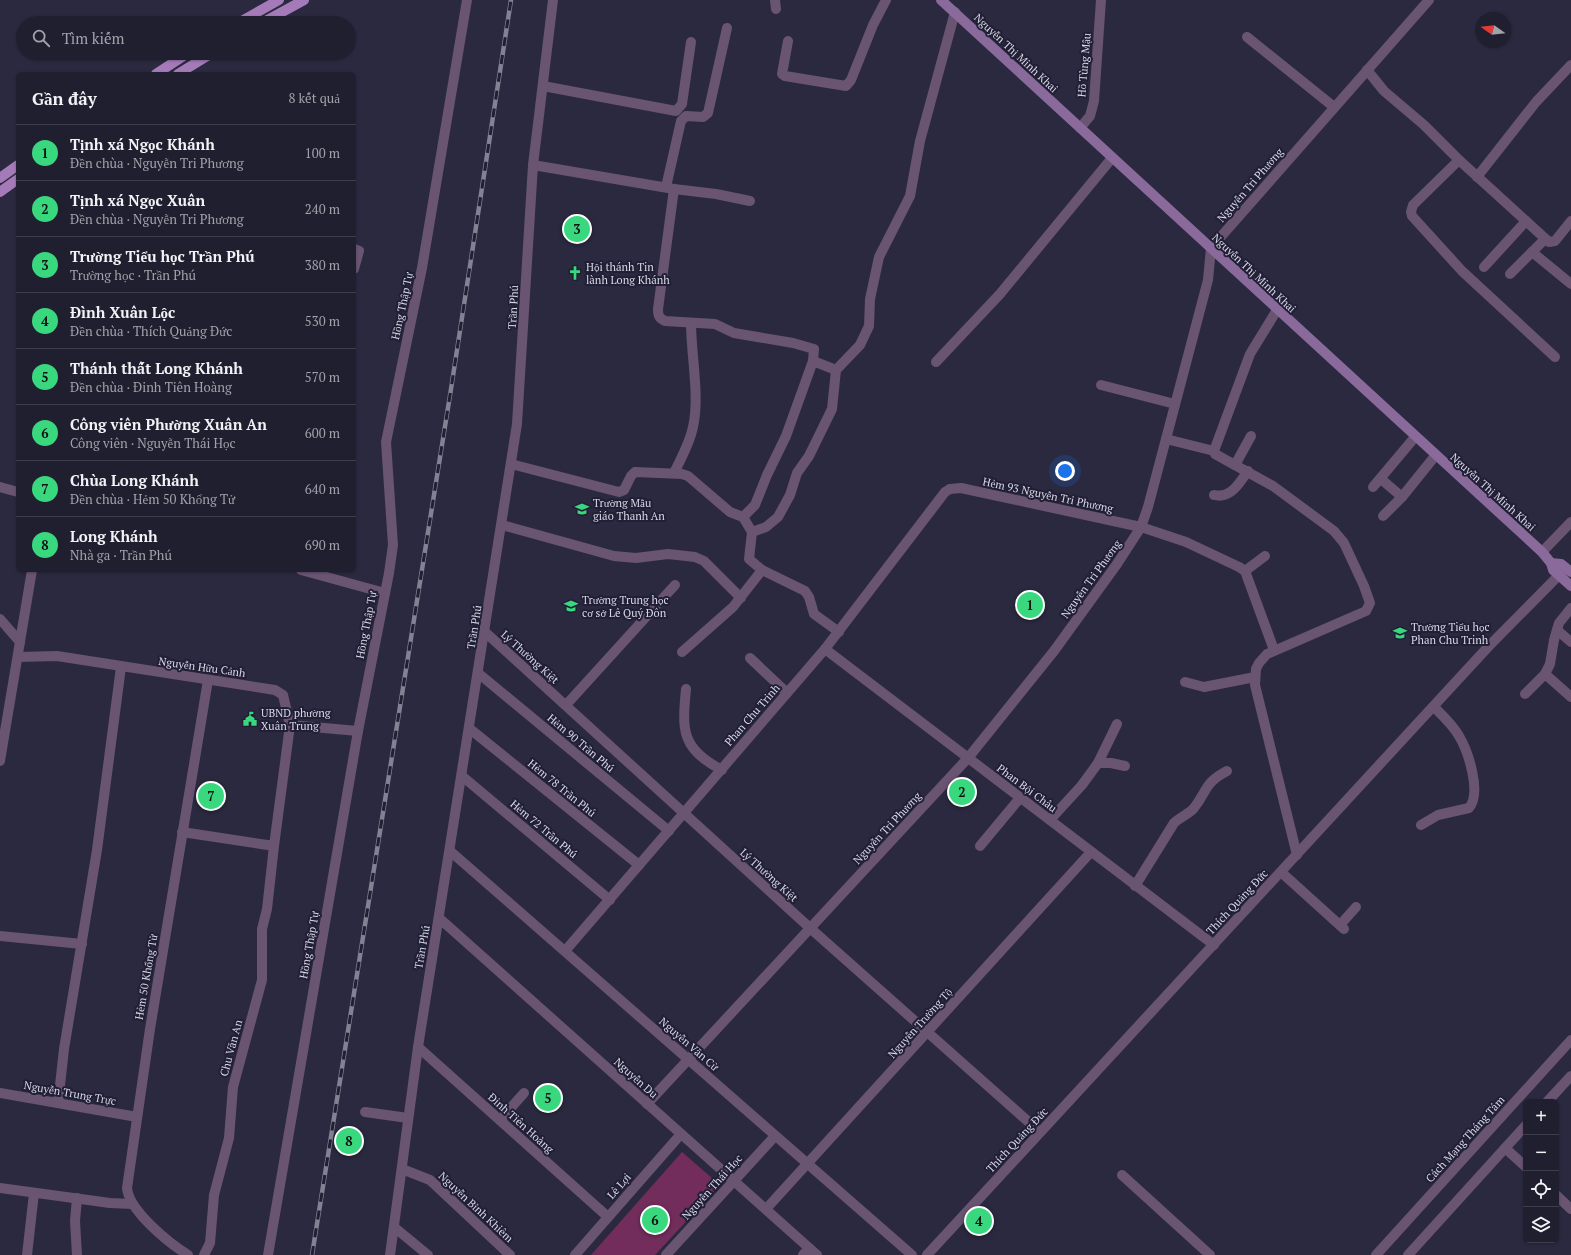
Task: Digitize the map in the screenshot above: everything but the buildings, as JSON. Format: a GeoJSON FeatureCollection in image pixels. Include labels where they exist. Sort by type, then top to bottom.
{"type":"FeatureCollection","features":[{"type":"Feature","properties":{"kind":"main road"},"geometry":{"type":"LineString","coordinates":[[250,16],[279,0]]}},
{"type":"Feature","properties":{"kind":"main road"},"geometry":{"type":"LineString","coordinates":[[275,16],[304,0]]}},
{"type":"Feature","properties":{"kind":"main road","name":"Nguyễn Thị Minh Khai"},"geometry":{"type":"LineString","coordinates":[[941,0],[1435,456],[1542,552],[1551,563],[1553,570],[1558,576],[1571,586]]}},
{"type":"Feature","properties":{"kind":"main road"},"geometry":{"type":"LineString","coordinates":[[159,72],[177,60]]}},
{"type":"Feature","properties":{"kind":"main road"},"geometry":{"type":"LineString","coordinates":[[192,70],[204,60]]}},
{"type":"Feature","properties":{"kind":"main road"},"geometry":{"type":"LineString","coordinates":[[0,178],[16,166]]}},
{"type":"Feature","properties":{"kind":"main road"},"geometry":{"type":"LineString","coordinates":[[0,192],[16,180]]}},
{"type":"Feature","properties":{"kind":"main road"},"geometry":{"type":"LineString","coordinates":[[1551,563],[1561,564],[1569,570]]}},
{"type":"Feature","properties":{"kind":"street","name":"Hồng Thập Tự"},"geometry":{"type":"LineString","coordinates":[[268,1255],[358,731],[393,545],[386,442],[423,261],[467,0]]}},
{"type":"Feature","properties":{"kind":"street","name":"Trần Phú"},"geometry":{"type":"LineString","coordinates":[[390,1255],[418,1046],[470,729],[519,406],[533,165],[553,0]]}},
{"type":"Feature","properties":{"kind":"street"},"geometry":{"type":"LineString","coordinates":[[788,41],[782,68],[782,74],[784,76],[846,86],[851,80],[873,25],[886,0]]}},
{"type":"Feature","properties":{"kind":"street","name":"Hồ Tùng Mậu"},"geometry":{"type":"LineString","coordinates":[[1080,128],[1090,116],[1094,101],[1101,0]]}},
{"type":"Feature","properties":{"kind":"street","name":"Nguyễn Tri Phương"},"geometry":{"type":"LineString","coordinates":[[647,1104],[968,758],[1054,651],[1118,564],[1141,527],[1176,404],[1208,280],[1211,248],[1429,0]]}},
{"type":"Feature","properties":{"kind":"street"},"geometry":{"type":"LineString","coordinates":[[752,532],[773,523],[790,495],[798,473],[832,409],[836,370],[860,345],[869,326],[870,299],[879,257],[910,196],[920,140],[945,42],[955,12]]}},
{"type":"Feature","properties":{"kind":"street"},"geometry":{"type":"LineString","coordinates":[[727,28],[708,113],[704,117],[686,116],[681,121],[670,188],[658,315],[665,321],[715,324],[734,333],[811,347],[814,349],[815,353],[813,361],[786,436],[767,475],[755,505],[743,517]]}},
{"type":"Feature","properties":{"kind":"street"},"geometry":{"type":"LineString","coordinates":[[1247,36],[1334,108]]}},
{"type":"Feature","properties":{"kind":"street"},"geometry":{"type":"LineString","coordinates":[[543,86],[676,111],[682,104],[691,42]]}},
{"type":"Feature","properties":{"kind":"street"},"geometry":{"type":"LineString","coordinates":[[1477,176],[1536,102],[1571,65]]}},
{"type":"Feature","properties":{"kind":"street"},"geometry":{"type":"LineString","coordinates":[[1367,70],[1384,92],[1424,125],[1459,160],[1549,242],[1555,241],[1571,221]]}},
{"type":"Feature","properties":{"kind":"street"},"geometry":{"type":"LineString","coordinates":[[936,362],[1000,294],[1112,158]]}},
{"type":"Feature","properties":{"kind":"street"},"geometry":{"type":"LineString","coordinates":[[1459,160],[1413,205],[1411,212],[1412,216],[1462,271],[1555,357]]}},
{"type":"Feature","properties":{"kind":"street"},"geometry":{"type":"LineString","coordinates":[[533,165],[670,188],[716,194],[750,201]]}},
{"type":"Feature","properties":{"kind":"street"},"geometry":{"type":"LineString","coordinates":[[1484,267],[1526,221]]}},
{"type":"Feature","properties":{"kind":"street"},"geometry":{"type":"LineString","coordinates":[[1510,274],[1545,239]]}},
{"type":"Feature","properties":{"kind":"street"},"geometry":{"type":"LineString","coordinates":[[356,250],[359,251],[356,262]]}},
{"type":"Feature","properties":{"kind":"street"},"geometry":{"type":"LineString","coordinates":[[1532,252],[1571,284]]}},
{"type":"Feature","properties":{"kind":"street"},"geometry":{"type":"LineString","coordinates":[[1214,451],[1250,354],[1277,310]]}},
{"type":"Feature","properties":{"kind":"street"},"geometry":{"type":"LineString","coordinates":[[674,472],[690,437],[694,422],[695,395],[691,323]]}},
{"type":"Feature","properties":{"kind":"street"},"geometry":{"type":"LineString","coordinates":[[813,361],[836,370]]}},
{"type":"Feature","properties":{"kind":"street"},"geometry":{"type":"LineString","coordinates":[[1101,385],[1176,404]]}},
{"type":"Feature","properties":{"kind":"street"},"geometry":{"type":"LineString","coordinates":[[1235,465],[1251,436]]}},
{"type":"Feature","properties":{"kind":"street"},"geometry":{"type":"LineString","coordinates":[[1373,487],[1415,437]]}},
{"type":"Feature","properties":{"kind":"street"},"geometry":{"type":"LineString","coordinates":[[1166,439],[1214,451],[1215,454],[1274,486],[1334,531],[1344,543],[1364,586],[1370,604],[1366,611],[1274,650],[1267,654],[1259,663],[1255,677],[1263,721],[1297,855]]}},
{"type":"Feature","properties":{"kind":"street"},"geometry":{"type":"LineString","coordinates":[[1383,516],[1402,497],[1435,456]]}},
{"type":"Feature","properties":{"kind":"street"},"geometry":{"type":"LineString","coordinates":[[511,464],[619,492],[624,490],[631,476],[635,472],[674,472],[688,476],[730,512],[743,517],[752,532],[749,559],[762,570],[805,591],[809,597],[814,614],[839,632]]}},
{"type":"Feature","properties":{"kind":"street"},"geometry":{"type":"LineString","coordinates":[[1214,495],[1224,496],[1231,494],[1248,471]]}},
{"type":"Feature","properties":{"kind":"street"},"geometry":{"type":"LineString","coordinates":[[1381,479],[1402,497]]}},
{"type":"Feature","properties":{"kind":"street"},"geometry":{"type":"LineString","coordinates":[[0,487],[16,491]]}},
{"type":"Feature","properties":{"kind":"street","name":"Hẻm 93 Nguyễn Tri Phương"},"geometry":{"type":"LineString","coordinates":[[950,489],[960,488],[1141,527],[1186,542],[1245,571]]}},
{"type":"Feature","properties":{"kind":"street","name":"Phan Chu Trinh"},"geometry":{"type":"LineString","coordinates":[[565,952],[825,649],[945,492],[950,489]]}},
{"type":"Feature","properties":{"kind":"street"},"geometry":{"type":"LineString","coordinates":[[1542,552],[1571,522]]}},
{"type":"Feature","properties":{"kind":"street"},"geometry":{"type":"LineString","coordinates":[[502,525],[614,556],[636,558],[668,554],[695,557],[704,562],[741,598]]}},
{"type":"Feature","properties":{"kind":"street"},"geometry":{"type":"LineString","coordinates":[[1265,556],[1245,571],[1274,650]]}},
{"type":"Feature","properties":{"kind":"street"},"geometry":{"type":"LineString","coordinates":[[682,652],[741,598],[762,570]]}},
{"type":"Feature","properties":{"kind":"street","name":"Thích Quảng Đức"},"geometry":{"type":"LineString","coordinates":[[926,1255],[1488,648],[1558,576],[1569,570]]}},
{"type":"Feature","properties":{"kind":"street"},"geometry":{"type":"LineString","coordinates":[[0,761],[32,572]]}},
{"type":"Feature","properties":{"kind":"street"},"geometry":{"type":"LineString","coordinates":[[308,572],[385,593]]}},
{"type":"Feature","properties":{"kind":"street"},"geometry":{"type":"LineString","coordinates":[[566,706],[675,585]]}},
{"type":"Feature","properties":{"kind":"street"},"geometry":{"type":"LineString","coordinates":[[1526,694],[1545,674],[1550,664],[1554,640],[1559,623],[1571,608]]}},
{"type":"Feature","properties":{"kind":"street"},"geometry":{"type":"LineString","coordinates":[[0,619],[20,642]]}},
{"type":"Feature","properties":{"kind":"street"},"geometry":{"type":"LineString","coordinates":[[1557,630],[1571,642]]}},
{"type":"Feature","properties":{"kind":"street","name":"Lý Thường Kiệt"},"geometry":{"type":"LineString","coordinates":[[485,632],[810,928],[1040,1132]]}},
{"type":"Feature","properties":{"kind":"street","name":"Phan Bội Châu"},"geometry":{"type":"LineString","coordinates":[[825,649],[1214,945]]}},
{"type":"Feature","properties":{"kind":"street","name":"Nguyễn Hữu Cảnh"},"geometry":{"type":"LineString","coordinates":[[18,657],[57,656],[280,692],[283,695],[290,725]]}},
{"type":"Feature","properties":{"kind":"street"},"geometry":{"type":"LineString","coordinates":[[750,658],[787,693]]}},
{"type":"Feature","properties":{"kind":"street"},"geometry":{"type":"LineString","coordinates":[[58,1104],[64,1049],[104,800],[108,758],[121,667]]}},
{"type":"Feature","properties":{"kind":"street","name":"Hẻm 90 Trần Phú"},"geometry":{"type":"LineString","coordinates":[[478,673],[668,831]]}},
{"type":"Feature","properties":{"kind":"street"},"geometry":{"type":"LineString","coordinates":[[1545,674],[1571,696]]}},
{"type":"Feature","properties":{"kind":"street"},"geometry":{"type":"LineString","coordinates":[[1185,682],[1204,687],[1255,677]]}},
{"type":"Feature","properties":{"kind":"street","name":"Hẻm 50 Khổng Tử"},"geometry":{"type":"LineString","coordinates":[[188,1255],[164,1238],[132,1204],[127,1188],[182,832],[208,680]]}},
{"type":"Feature","properties":{"kind":"street"},"geometry":{"type":"LineString","coordinates":[[686,689],[683,721],[688,741],[704,761],[722,770]]}},
{"type":"Feature","properties":{"kind":"street"},"geometry":{"type":"LineString","coordinates":[[1421,825],[1438,816],[1469,808],[1474,797],[1472,772],[1462,741],[1451,725],[1434,707]]}},
{"type":"Feature","properties":{"kind":"street"},"geometry":{"type":"LineString","coordinates":[[1050,820],[1082,785],[1098,763],[1117,724]]}},
{"type":"Feature","properties":{"kind":"street"},"geometry":{"type":"LineString","coordinates":[[290,725],[358,731]]}},
{"type":"Feature","properties":{"kind":"street","name":"Chu Văn An"},"geometry":{"type":"LineString","coordinates":[[204,1255],[210,1243],[213,1199],[229,1138],[233,1087],[262,980],[262,929],[267,909],[290,725]]}},
{"type":"Feature","properties":{"kind":"street","name":"Hẻm 78 Trần Phú"},"geometry":{"type":"LineString","coordinates":[[470,729],[639,865]]}},
{"type":"Feature","properties":{"kind":"street"},"geometry":{"type":"LineString","coordinates":[[1098,763],[1111,763],[1125,766]]}},
{"type":"Feature","properties":{"kind":"street"},"geometry":{"type":"LineString","coordinates":[[1136,886],[1174,823],[1194,807],[1210,781],[1227,771]]}},
{"type":"Feature","properties":{"kind":"street","name":"Hẻm 72 Trần Phú"},"geometry":{"type":"LineString","coordinates":[[462,776],[610,900]]}},
{"type":"Feature","properties":{"kind":"street"},"geometry":{"type":"LineString","coordinates":[[980,846],[1020,798]]}},
{"type":"Feature","properties":{"kind":"street"},"geometry":{"type":"LineString","coordinates":[[182,832],[274,846]]}},
{"type":"Feature","properties":{"kind":"street","name":"Nguyễn Văn Cừ"},"geometry":{"type":"LineString","coordinates":[[450,851],[912,1255]]}},
{"type":"Feature","properties":{"kind":"street","name":"Nguyễn Trường Tộ"},"geometry":{"type":"LineString","coordinates":[[766,1209],[1091,852]]}},
{"type":"Feature","properties":{"kind":"street"},"geometry":{"type":"LineString","coordinates":[[1282,872],[1342,927],[1356,908]]}},
{"type":"Feature","properties":{"kind":"street","name":"Nguyễn Du"},"geometry":{"type":"LineString","coordinates":[[439,918],[766,1209],[810,1253]]}},
{"type":"Feature","properties":{"kind":"street"},"geometry":{"type":"LineString","coordinates":[[0,936],[82,944]]}},
{"type":"Feature","properties":{"kind":"street","name":"Cách Mạng Tháng Tám"},"geometry":{"type":"LineString","coordinates":[[1376,1255],[1571,1040]]}},
{"type":"Feature","properties":{"kind":"street","name":"Đinh Tiên Hoàng"},"geometry":{"type":"LineString","coordinates":[[418,1046],[608,1217]]}},
{"type":"Feature","properties":{"kind":"street"},"geometry":{"type":"LineString","coordinates":[[1550,1099],[1571,1076]]}},
{"type":"Feature","properties":{"kind":"street","name":"Nguyễn Trung Trực"},"geometry":{"type":"LineString","coordinates":[[0,1093],[137,1117]]}},
{"type":"Feature","properties":{"kind":"street"},"geometry":{"type":"LineString","coordinates":[[500,1120],[524,1093]]}},
{"type":"Feature","properties":{"kind":"street"},"geometry":{"type":"LineString","coordinates":[[366,1112],[408,1118]]}},
{"type":"Feature","properties":{"kind":"street"},"geometry":{"type":"LineString","coordinates":[[1408,1255],[1523,1128]]}},
{"type":"Feature","properties":{"kind":"street","name":"Lê Lợi"},"geometry":{"type":"LineString","coordinates":[[576,1255],[681,1134]]}},
{"type":"Feature","properties":{"kind":"street","name":"Nguyễn Thái Học"},"geometry":{"type":"LineString","coordinates":[[666,1255],[775,1136]]}},
{"type":"Feature","properties":{"kind":"street"},"geometry":{"type":"LineString","coordinates":[[1505,1148],[1523,1164]]}},
{"type":"Feature","properties":{"kind":"street","name":"Nguyễn Bỉnh Khiêm"},"geometry":{"type":"LineString","coordinates":[[402,1169],[430,1180],[510,1255]]}},
{"type":"Feature","properties":{"kind":"street"},"geometry":{"type":"LineString","coordinates":[[1122,1175],[1210,1255]]}},
{"type":"Feature","properties":{"kind":"street"},"geometry":{"type":"LineString","coordinates":[[0,1188],[132,1204]]}},
{"type":"Feature","properties":{"kind":"street"},"geometry":{"type":"LineString","coordinates":[[27,1255],[34,1193]]}},
{"type":"Feature","properties":{"kind":"street"},"geometry":{"type":"LineString","coordinates":[[77,1198],[75,1221],[77,1255]]}},
{"type":"Feature","properties":{"kind":"street"},"geometry":{"type":"LineString","coordinates":[[1559,1198],[1571,1209]]}},
{"type":"Feature","properties":{"kind":"street"},"geometry":{"type":"LineString","coordinates":[[394,1227],[428,1255]]}},
{"type":"Feature","properties":{"kind":"shaded area"},"geometry":{"type":"Polygon","coordinates":[[[682,1152],[720,1185],[655,1255],[591,1255],[682,1152]]]}},
{"type":"Feature","properties":{"kind":"railway"},"geometry":{"type":"LineString","coordinates":[[312,1255],[451,389],[511,0]]}},
{"type":"Feature","properties":{"kind":"place","name":"Trường Tiểu học Trần Phú"},"geometry":{"type":"Point","coordinates":[577,229]}},
{"type":"Feature","properties":{"kind":"place","name":"Hội thánh Tin lành Long Khánh"},"geometry":{"type":"Point","coordinates":[575,273]}},
{"type":"Feature","properties":{"kind":"place","name":"Trường Mẫu giáo Thanh An"},"geometry":{"type":"Point","coordinates":[582,509]}},
{"type":"Feature","properties":{"kind":"place","name":"Tịnh xá Ngọc Khánh"},"geometry":{"type":"Point","coordinates":[1030,605]}},
{"type":"Feature","properties":{"kind":"place","name":"Trường Trung học cơ sở Lê Quý Đôn"},"geometry":{"type":"Point","coordinates":[571,606]}},
{"type":"Feature","properties":{"kind":"place","name":"Trường Tiểu học Phan Chu Trinh"},"geometry":{"type":"Point","coordinates":[1400,633]}},
{"type":"Feature","properties":{"kind":"place","name":"UBND phường Xuân Trung"},"geometry":{"type":"Point","coordinates":[250,719]}},
{"type":"Feature","properties":{"kind":"place","name":"Tịnh xá Ngọc Xuân"},"geometry":{"type":"Point","coordinates":[962,792]}},
{"type":"Feature","properties":{"kind":"place","name":"Chùa Long Khánh"},"geometry":{"type":"Point","coordinates":[211,796]}},
{"type":"Feature","properties":{"kind":"place","name":"Thánh thất Long Khánh"},"geometry":{"type":"Point","coordinates":[548,1098]}},
{"type":"Feature","properties":{"kind":"place","name":"Long Khánh"},"geometry":{"type":"Point","coordinates":[349,1141]}},
{"type":"Feature","properties":{"kind":"place","name":"Công viên Phường Xuân An"},"geometry":{"type":"Point","coordinates":[655,1220]}},
{"type":"Feature","properties":{"kind":"place","name":"Đình Xuân Lộc"},"geometry":{"type":"Point","coordinates":[979,1221]}}]}
